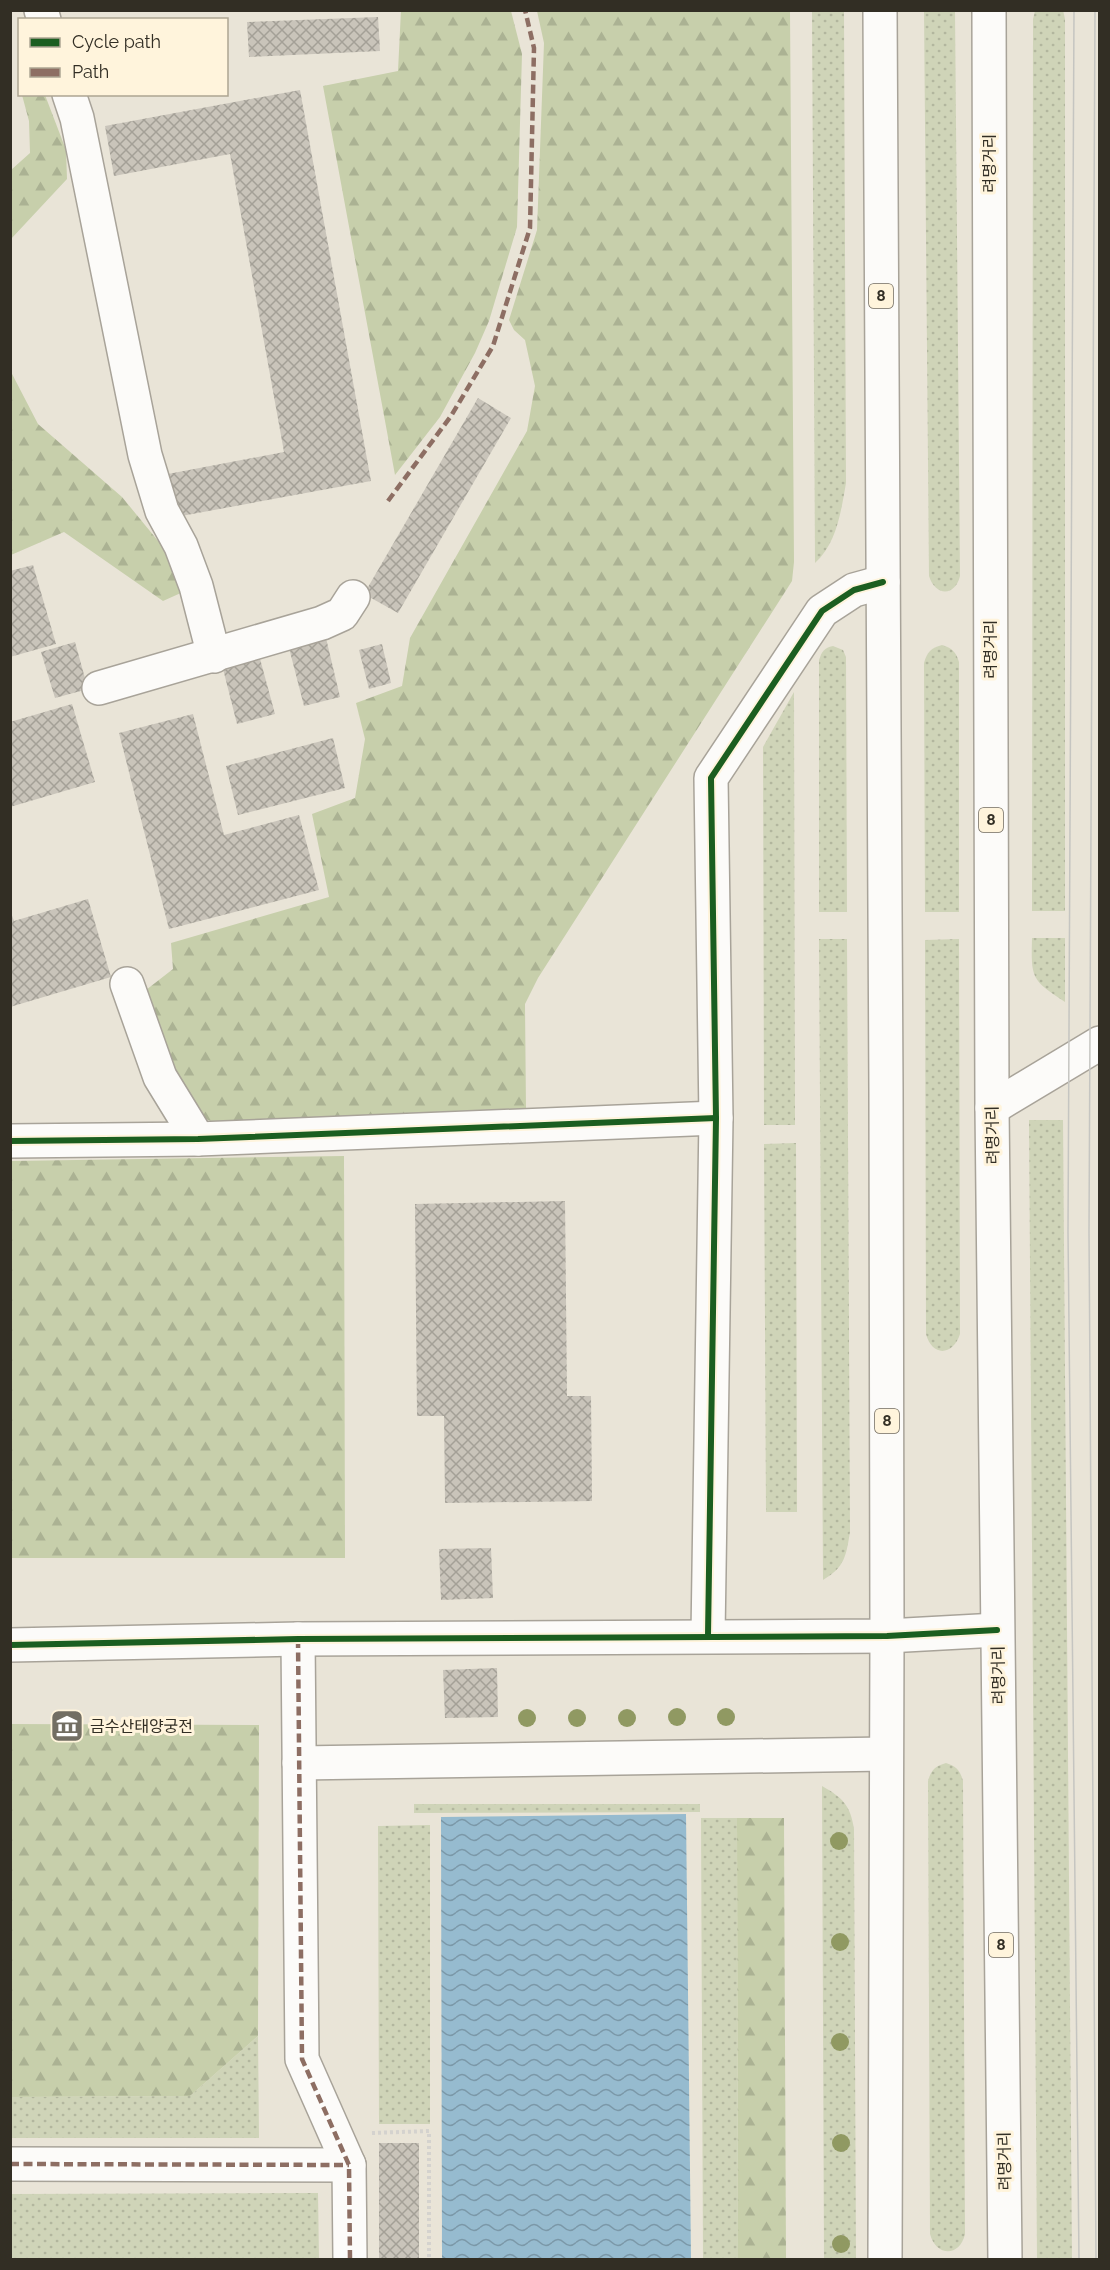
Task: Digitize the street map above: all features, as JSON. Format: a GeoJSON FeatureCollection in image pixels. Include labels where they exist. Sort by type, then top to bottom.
{"type":"FeatureCollection","features":[{"type":"Feature","properties":{"kind":"main road","name":"8"},"geometry":{"type":"LineString","coordinates":[[880,10],[887,1636],[885,2259]]}},
{"type":"Feature","properties":{"kind":"main road","name":"려명거리"},"geometry":{"type":"LineString","coordinates":[[989,10],[992,1108],[1005,2259]]}},
{"type":"Feature","properties":{"kind":"main road"},"geometry":{"type":"LineString","coordinates":[[70,96],[77,118],[145,455],[162,511],[181,546],[196,586],[214,656]]}},
{"type":"Feature","properties":{"kind":"main road"},"geometry":{"type":"LineString","coordinates":[[708,1635],[716,1118],[711,778],[822,611],[854,590],[883,582]]}},
{"type":"Feature","properties":{"kind":"main road"},"geometry":{"type":"LineString","coordinates":[[99,688],[214,656],[332,619],[342,614],[353,597]]}},
{"type":"Feature","properties":{"kind":"main road"},"geometry":{"type":"LineString","coordinates":[[127,984],[160,1077],[198,1138]]}},
{"type":"Feature","properties":{"kind":"main road"},"geometry":{"type":"LineString","coordinates":[[992,1108],[1100,1043]]}},
{"type":"Feature","properties":{"kind":"main road"},"geometry":{"type":"LineString","coordinates":[[10,1141],[198,1138],[716,1118]]}},
{"type":"Feature","properties":{"kind":"main road"},"geometry":{"type":"LineString","coordinates":[[10,1644],[708,1635],[887,1636],[997,1630]]}},
{"type":"Feature","properties":{"kind":"main road"},"geometry":{"type":"LineString","coordinates":[[298,1639],[302,2059],[349,2165],[350,2259]]}},
{"type":"Feature","properties":{"kind":"main road"},"geometry":{"type":"LineString","coordinates":[[299,1762],[886,1754]]}},
{"type":"Feature","properties":{"kind":"main road"},"geometry":{"type":"LineString","coordinates":[[10,2164],[349,2165]]}},
{"type":"Feature","properties":{"kind":"path"},"geometry":{"type":"LineString","coordinates":[[373,2131],[429,2131],[429,2259]]}},
{"type":"Feature","properties":{"kind":"green space"},"geometry":{"type":"Polygon","coordinates":[[[401,10],[511,11],[522,54],[517,227],[489,321],[475,353],[440,417],[395,475],[323,86],[398,71],[401,10]]]}},
{"type":"Feature","properties":{"kind":"green space"},"geometry":{"type":"Polygon","coordinates":[[[1063,10],[1065,19],[1065,911],[1032,911],[1033,19],[1035,11],[1063,10]]]}},
{"type":"Feature","properties":{"kind":"green space"},"geometry":{"type":"Polygon","coordinates":[[[537,11],[790,11],[794,562],[792,581],[538,978],[525,1004],[526,1110],[214,1123],[200,1116],[176,1070],[146,990],[173,969],[171,943],[329,897],[312,814],[355,798],[365,739],[356,703],[402,686],[410,638],[527,431],[535,386],[525,340],[514,330],[509,320],[537,230],[544,43],[537,11]]]}},
{"type":"Feature","properties":{"kind":"green space"},"geometry":{"type":"Polygon","coordinates":[[[812,11],[844,11],[846,483],[833,536],[815,563],[812,11]]]}},
{"type":"Feature","properties":{"kind":"green space"},"geometry":{"type":"Polygon","coordinates":[[[924,11],[955,11],[960,576],[950,591],[940,590],[932,583],[929,576],[924,11]]]}},
{"type":"Feature","properties":{"kind":"green space"},"geometry":{"type":"Polygon","coordinates":[[[22,96],[45,96],[66,150],[67,179],[11,239],[11,170],[30,153],[29,121],[22,96]]]}},
{"type":"Feature","properties":{"kind":"green space"},"geometry":{"type":"Polygon","coordinates":[[[10,370],[38,424],[122,497],[177,564],[183,592],[163,601],[64,532],[11,555],[10,370]]]}},
{"type":"Feature","properties":{"kind":"green space"},"geometry":{"type":"Polygon","coordinates":[[[942,645],[953,651],[959,662],[959,912],[925,912],[924,663],[930,651],[942,645]]]}},
{"type":"Feature","properties":{"kind":"green space"},"geometry":{"type":"Polygon","coordinates":[[[833,646],[843,650],[846,657],[847,912],[819,912],[819,660],[824,650],[833,646]]]}},
{"type":"Feature","properties":{"kind":"green space"},"geometry":{"type":"Polygon","coordinates":[[[794,692],[795,1125],[764,1125],[763,747],[794,692]]]}},
{"type":"Feature","properties":{"kind":"green space"},"geometry":{"type":"Polygon","coordinates":[[[1032,938],[1065,938],[1065,1002],[1039,983],[1035,977],[1032,962],[1032,938]]]}},
{"type":"Feature","properties":{"kind":"green space"},"geometry":{"type":"Polygon","coordinates":[[[819,939],[847,939],[850,1532],[843,1560],[836,1570],[823,1580],[819,939]]]}},
{"type":"Feature","properties":{"kind":"green space"},"geometry":{"type":"Polygon","coordinates":[[[959,939],[960,1334],[953,1347],[943,1351],[933,1347],[926,1334],[925,940],[959,939]]]}},
{"type":"Feature","properties":{"kind":"green space"},"geometry":{"type":"Polygon","coordinates":[[[1029,1120],[1063,1120],[1072,2260],[1037,2259],[1029,1120]]]}},
{"type":"Feature","properties":{"kind":"green space"},"geometry":{"type":"Polygon","coordinates":[[[796,1143],[797,1512],[766,1512],[764,1144],[796,1143]]]}},
{"type":"Feature","properties":{"kind":"green space"},"geometry":{"type":"Polygon","coordinates":[[[344,1156],[345,1558],[11,1558],[11,1161],[344,1156]]]}},
{"type":"Feature","properties":{"kind":"green space"},"geometry":{"type":"Polygon","coordinates":[[[11,1724],[259,1725],[258,2036],[190,2096],[11,2097],[11,1724]]]}},
{"type":"Feature","properties":{"kind":"green space"},"geometry":{"type":"Polygon","coordinates":[[[946,1763],[957,1769],[963,1781],[965,2234],[958,2247],[948,2251],[937,2247],[930,2234],[928,1781],[934,1769],[946,1763]]]}},
{"type":"Feature","properties":{"kind":"green space"},"geometry":{"type":"Polygon","coordinates":[[[822,1786],[835,1794],[848,1808],[854,1829],[856,2259],[824,2259],[822,1786]]]}},
{"type":"Feature","properties":{"kind":"green space"},"geometry":{"type":"Polygon","coordinates":[[[414,1804],[700,1804],[700,1812],[414,1813],[414,1804]]]}},
{"type":"Feature","properties":{"kind":"green space"},"geometry":{"type":"Polygon","coordinates":[[[701,1818],[737,1818],[738,2259],[703,2259],[701,1818]]]}},
{"type":"Feature","properties":{"kind":"green space"},"geometry":{"type":"Polygon","coordinates":[[[737,1818],[784,1818],[786,2259],[738,2259],[737,1818]]]}},
{"type":"Feature","properties":{"kind":"green space"},"geometry":{"type":"Polygon","coordinates":[[[430,1825],[430,2124],[379,2124],[378,1826],[430,1825]]]}},
{"type":"Feature","properties":{"kind":"green space"},"geometry":{"type":"Polygon","coordinates":[[[258,2036],[259,2138],[11,2138],[10,2097],[190,2096],[258,2036]]]}},
{"type":"Feature","properties":{"kind":"green space"},"geometry":{"type":"Polygon","coordinates":[[[318,2193],[319,2259],[11,2259],[11,2194],[318,2193]]]}},
{"type":"Feature","properties":{"kind":"water"},"geometry":{"type":"Polygon","coordinates":[[[686,1814],[691,2259],[442,2259],[441,1817],[686,1814]]]}},
{"type":"Feature","properties":{"kind":"building"},"geometry":{"type":"Polygon","coordinates":[[[378,17],[380,51],[249,57],[247,22],[378,17]]]}},
{"type":"Feature","properties":{"kind":"building"},"geometry":{"type":"Polygon","coordinates":[[[300,90],[371,481],[176,517],[168,474],[284,452],[230,154],[114,176],[105,126],[300,90]]]}},
{"type":"Feature","properties":{"kind":"building"},"geometry":{"type":"Polygon","coordinates":[[[478,398],[511,418],[398,613],[364,594],[478,398]]]}},
{"type":"Feature","properties":{"kind":"building"},"geometry":{"type":"Polygon","coordinates":[[[33,565],[56,644],[10,657],[10,571],[33,565]]]}},
{"type":"Feature","properties":{"kind":"building"},"geometry":{"type":"Polygon","coordinates":[[[326,638],[340,697],[304,706],[289,648],[326,638]]]}},
{"type":"Feature","properties":{"kind":"building"},"geometry":{"type":"Polygon","coordinates":[[[75,642],[88,689],[55,698],[41,652],[75,642]]]}},
{"type":"Feature","properties":{"kind":"building"},"geometry":{"type":"Polygon","coordinates":[[[382,644],[391,683],[369,689],[359,650],[382,644]]]}},
{"type":"Feature","properties":{"kind":"building"},"geometry":{"type":"Polygon","coordinates":[[[259,655],[275,714],[237,724],[222,665],[259,655]]]}},
{"type":"Feature","properties":{"kind":"building"},"geometry":{"type":"Polygon","coordinates":[[[72,704],[95,782],[10,807],[10,722],[72,704]]]}},
{"type":"Feature","properties":{"kind":"building"},"geometry":{"type":"Polygon","coordinates":[[[193,714],[224,835],[299,815],[319,890],[169,929],[119,733],[193,714]]]}},
{"type":"Feature","properties":{"kind":"building"},"geometry":{"type":"Polygon","coordinates":[[[333,738],[345,788],[238,815],[226,766],[333,738]]]}},
{"type":"Feature","properties":{"kind":"building"},"geometry":{"type":"Polygon","coordinates":[[[88,899],[111,977],[10,1007],[10,910],[14,921],[88,899]]]}},
{"type":"Feature","properties":{"kind":"building"},"geometry":{"type":"Polygon","coordinates":[[[565,1201],[567,1396],[591,1396],[592,1501],[445,1503],[444,1416],[417,1416],[415,1204],[565,1201]]]}},
{"type":"Feature","properties":{"kind":"building"},"geometry":{"type":"Polygon","coordinates":[[[491,1548],[493,1598],[441,1600],[439,1549],[491,1548]]]}},
{"type":"Feature","properties":{"kind":"building"},"geometry":{"type":"Polygon","coordinates":[[[497,1668],[498,1717],[445,1718],[443,1670],[497,1668]]]}},
{"type":"Feature","properties":{"kind":"building"},"geometry":{"type":"Polygon","coordinates":[[[379,2143],[419,2143],[419,2260],[379,2260],[379,2143]]]}},
{"type":"Feature","properties":{"kind":"tram line"},"geometry":{"type":"LineString","coordinates":[[1074,10],[1068,1232],[1079,2260]]}},
{"type":"Feature","properties":{"kind":"tram line"},"geometry":{"type":"LineString","coordinates":[[1095,10],[1089,1232],[1096,2260]]}},
{"type":"Feature","properties":{"kind":"marked path"},"geometry":{"type":"LineString","coordinates":[[388,501],[451,416],[493,346],[530,228],[534,48],[525,10]]}},
{"type":"Feature","properties":{"kind":"marked path"},"geometry":{"type":"LineString","coordinates":[[298,1639],[302,2059],[349,2165],[350,2260]]}},
{"type":"Feature","properties":{"kind":"marked path"},"geometry":{"type":"LineString","coordinates":[[10,2164],[349,2165]]}},
{"type":"Feature","properties":{"kind":"cycle path"},"geometry":{"type":"LineString","coordinates":[[708,1635],[716,1118],[711,778],[822,611],[854,590],[883,582]]}},
{"type":"Feature","properties":{"kind":"cycle path"},"geometry":{"type":"LineString","coordinates":[[10,1141],[198,1139],[716,1118]]}},
{"type":"Feature","properties":{"kind":"cycle path"},"geometry":{"type":"LineString","coordinates":[[10,1645],[298,1639],[887,1636],[997,1630]]}},
{"type":"Feature","properties":{"kind":"place","name":"금수산태양궁전"},"geometry":{"type":"Point","coordinates":[67,1726]}}]}
